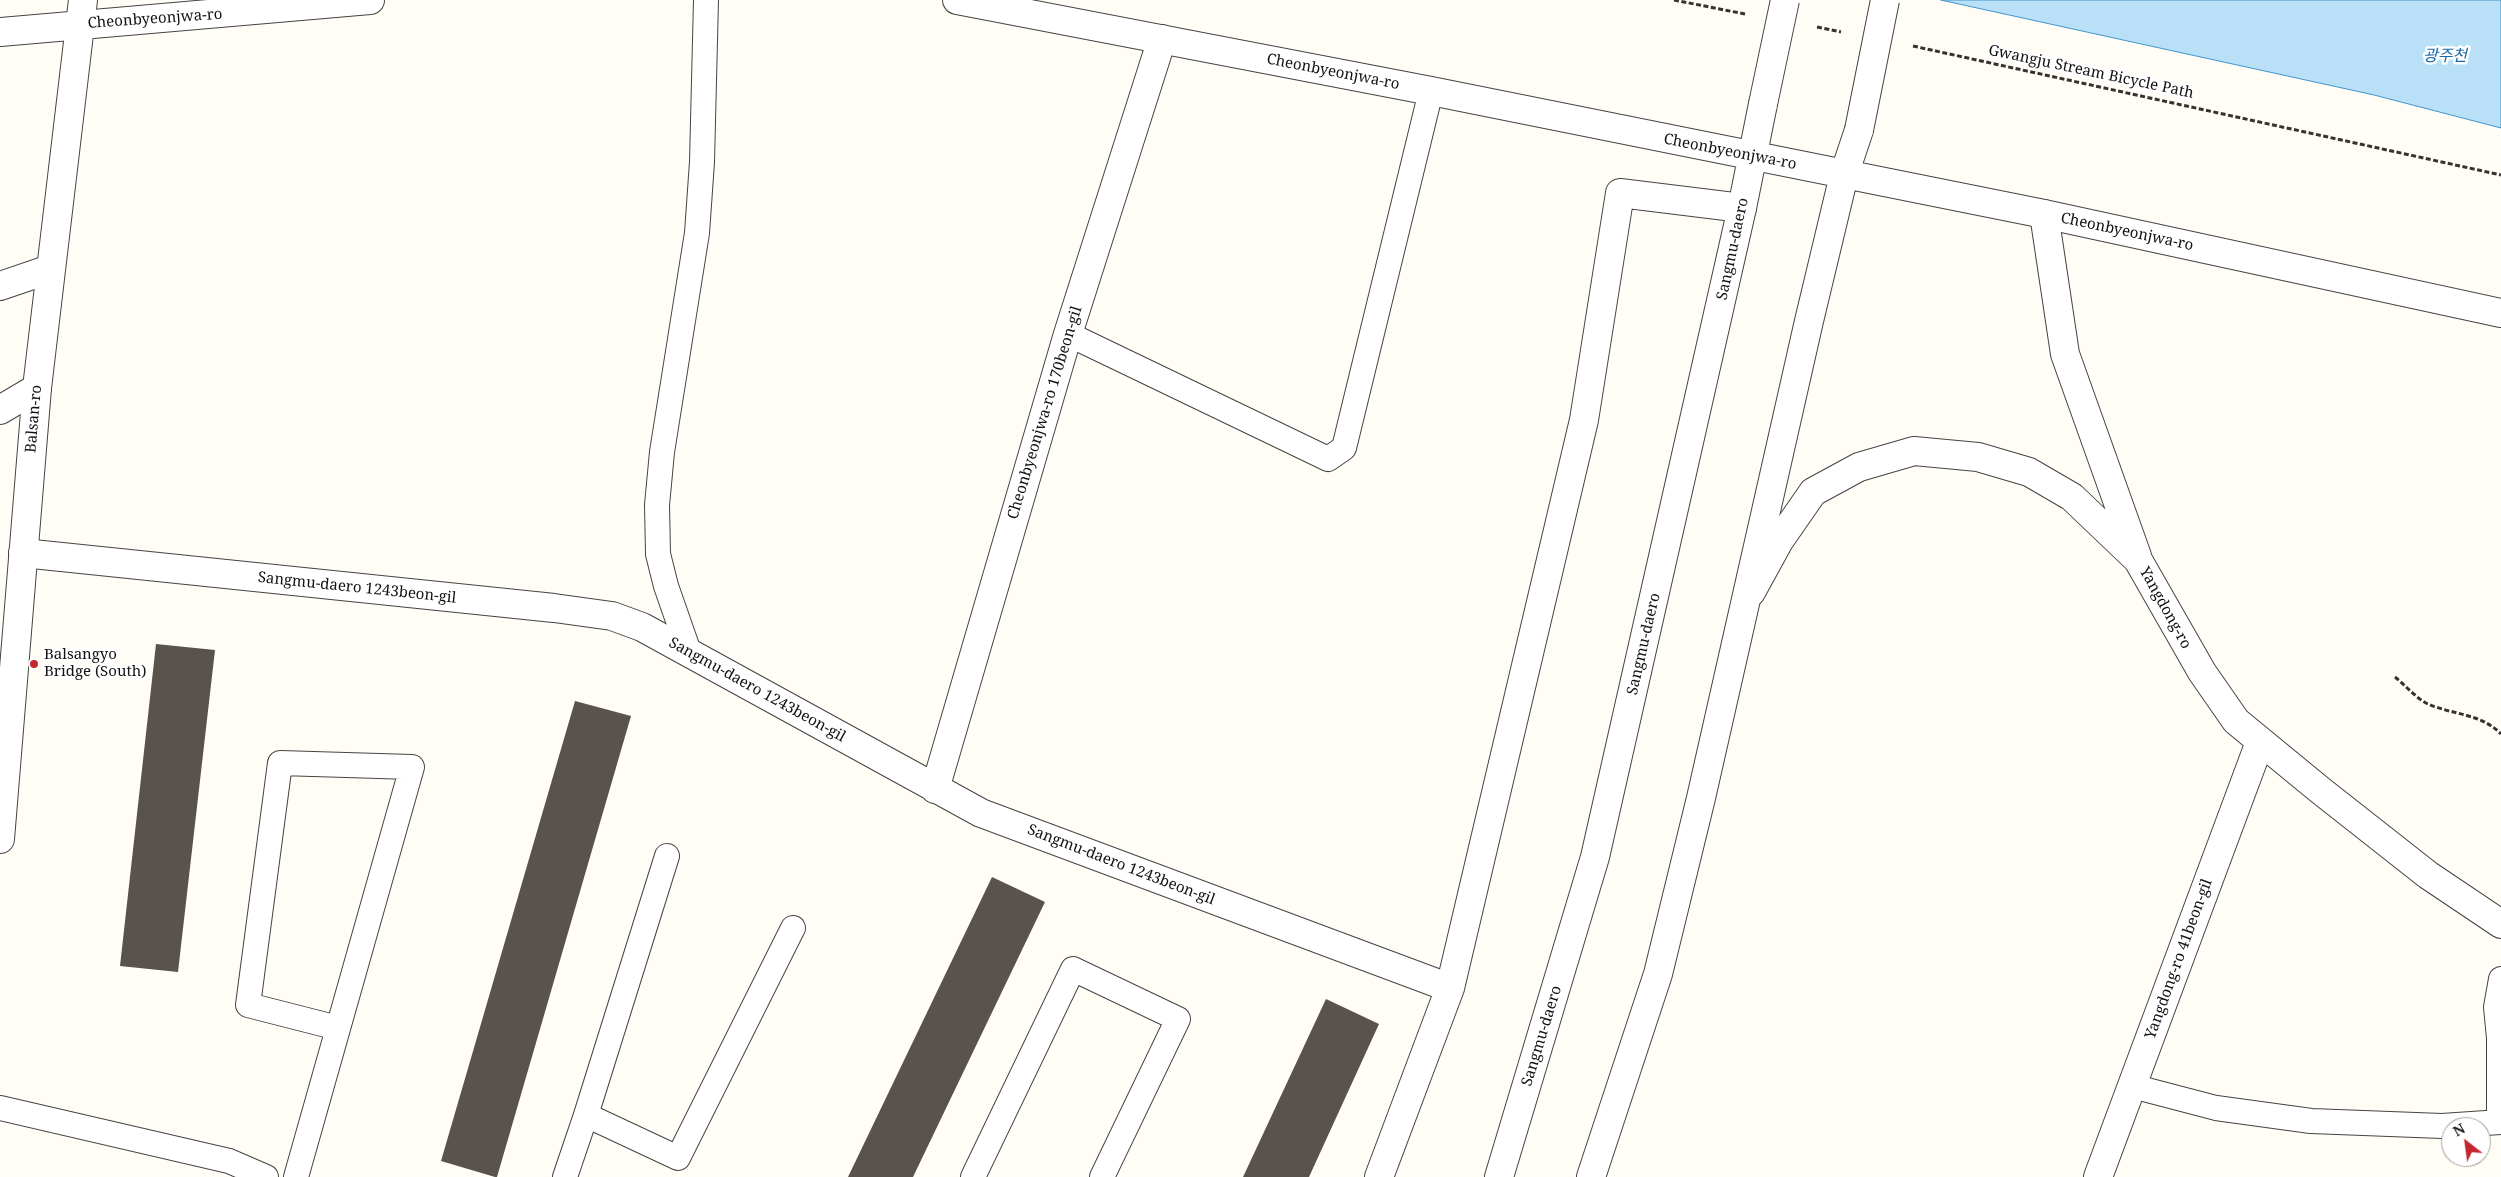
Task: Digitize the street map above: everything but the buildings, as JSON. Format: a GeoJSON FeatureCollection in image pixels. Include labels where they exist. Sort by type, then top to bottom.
{"type":"FeatureCollection","features":[{"type":"Feature","properties":{"kind":"street","name":"Cheonbyeonjwa-ro"},"geometry":{"type":"LineString","coordinates":[[0,32],[83,12],[226,14],[370,0]]}},
{"type":"Feature","properties":{"kind":"street","name":"Cheonbyeonjwa-ro"},"geometry":{"type":"LineString","coordinates":[[957,0],[1431,91],[2044,214],[2501,313]]}},
{"type":"Feature","properties":{"kind":"street","name":"Sangmu-daero"},"geometry":{"type":"LineString","coordinates":[[1499,1177],[1595,858],[1742,208],[1785,0]]}},
{"type":"Feature","properties":{"kind":"street"},"geometry":{"type":"LineString","coordinates":[[1591,1177],[1658,974],[1701,798],[1742,607],[1844,175],[1859,130],[1885,0]]}},
{"type":"Feature","properties":{"kind":"street","name":"Balsan-ro"},"geometry":{"type":"LineString","coordinates":[[0,839],[37,388],[50,269],[83,12]]}},
{"type":"Feature","properties":{"kind":"street","name":"Cheonbyeonjwa-ro 170beon-gil"},"geometry":{"type":"LineString","coordinates":[[935,789],[1068,334],[1162,39]]}},
{"type":"Feature","properties":{"kind":"street"},"geometry":{"type":"LineString","coordinates":[[1379,1177],[1450,988],[1584,420],[1620,193],[1742,208]]}},
{"type":"Feature","properties":{"kind":"street"},"geometry":{"type":"LineString","coordinates":[[2044,214],[2065,354],[2138,560]]}},
{"type":"Feature","properties":{"kind":"street"},"geometry":{"type":"LineString","coordinates":[[0,286],[50,269]]}},
{"type":"Feature","properties":{"kind":"street"},"geometry":{"type":"LineString","coordinates":[[0,410],[37,388]]}},
{"type":"Feature","properties":{"kind":"street","name":"Yangdong-ro"},"geometry":{"type":"LineString","coordinates":[[1742,607],[1779,541],[1813,492],[1859,467],[1914,451],[1978,457],[2029,472],[2072,497],[2138,560],[2202,672],[2236,721],[2428,875],[2501,924]]}},
{"type":"Feature","properties":{"kind":"street","name":"Sangmu-daero 1243beon-gil"},"geometry":{"type":"LineString","coordinates":[[23,553],[554,608],[612,616],[642,627],[689,652],[981,813],[1450,988]]}},
{"type":"Feature","properties":{"kind":"street","name":"Yangdong-ro 41beon-gil"},"geometry":{"type":"LineString","coordinates":[[2098,1177],[2260,742]]}},
{"type":"Feature","properties":{"kind":"lane"},"geometry":{"type":"LineString","coordinates":[[689,652],[666,586],[658,554],[657,505],[662,452],[697,233],[702,162],[706,0]]}},
{"type":"Feature","properties":{"kind":"lane"},"geometry":{"type":"LineString","coordinates":[[1068,334],[1328,459],[1344,448],[1431,91]]}},
{"type":"Feature","properties":{"kind":"lane"},"geometry":{"type":"LineString","coordinates":[[296,1177],[412,767],[280,763],[248,1005],[338,1028]]}},
{"type":"Feature","properties":{"kind":"lane"},"geometry":{"type":"LineString","coordinates":[[565,1177],[667,856]]}},
{"type":"Feature","properties":{"kind":"lane"},"geometry":{"type":"LineString","coordinates":[[586,1115],[678,1158],[793,928]]}},
{"type":"Feature","properties":{"kind":"lane"},"geometry":{"type":"LineString","coordinates":[[973,1177],[1073,969],[1178,1019],[1102,1177]]}},
{"type":"Feature","properties":{"kind":"lane"},"geometry":{"type":"LineString","coordinates":[[2132,1086],[2216,1108],[2311,1121],[2442,1126],[2500,1122],[2499,1038],[2496,1007],[2501,979]]}},
{"type":"Feature","properties":{"kind":"lane"},"geometry":{"type":"LineString","coordinates":[[0,1108],[229,1161],[266,1177]]}},
{"type":"Feature","properties":{"kind":"path"},"geometry":{"type":"LineString","coordinates":[[1674,0],[1751,15]]}},
{"type":"Feature","properties":{"kind":"path"},"geometry":{"type":"LineString","coordinates":[[1808,26],[1847,33]]}},
{"type":"Feature","properties":{"kind":"path","name":"Gwangju Stream Bicycle Path"},"geometry":{"type":"LineString","coordinates":[[1904,44],[2501,175]]}},
{"type":"Feature","properties":{"kind":"path"},"geometry":{"type":"LineString","coordinates":[[2395,677],[2423,702],[2448,712],[2479,718],[2493,725],[2501,734]]}},
{"type":"Feature","properties":{"kind":"water","name":"광주천"},"geometry":{"type":"Polygon","coordinates":[[[1941,0],[2501,0],[2501,128],[2374,95],[1941,0]]]}},
{"type":"Feature","properties":{"kind":"place","name":"Balsangyo Bridge (South)"},"geometry":{"type":"Point","coordinates":[34,664]}}]}
